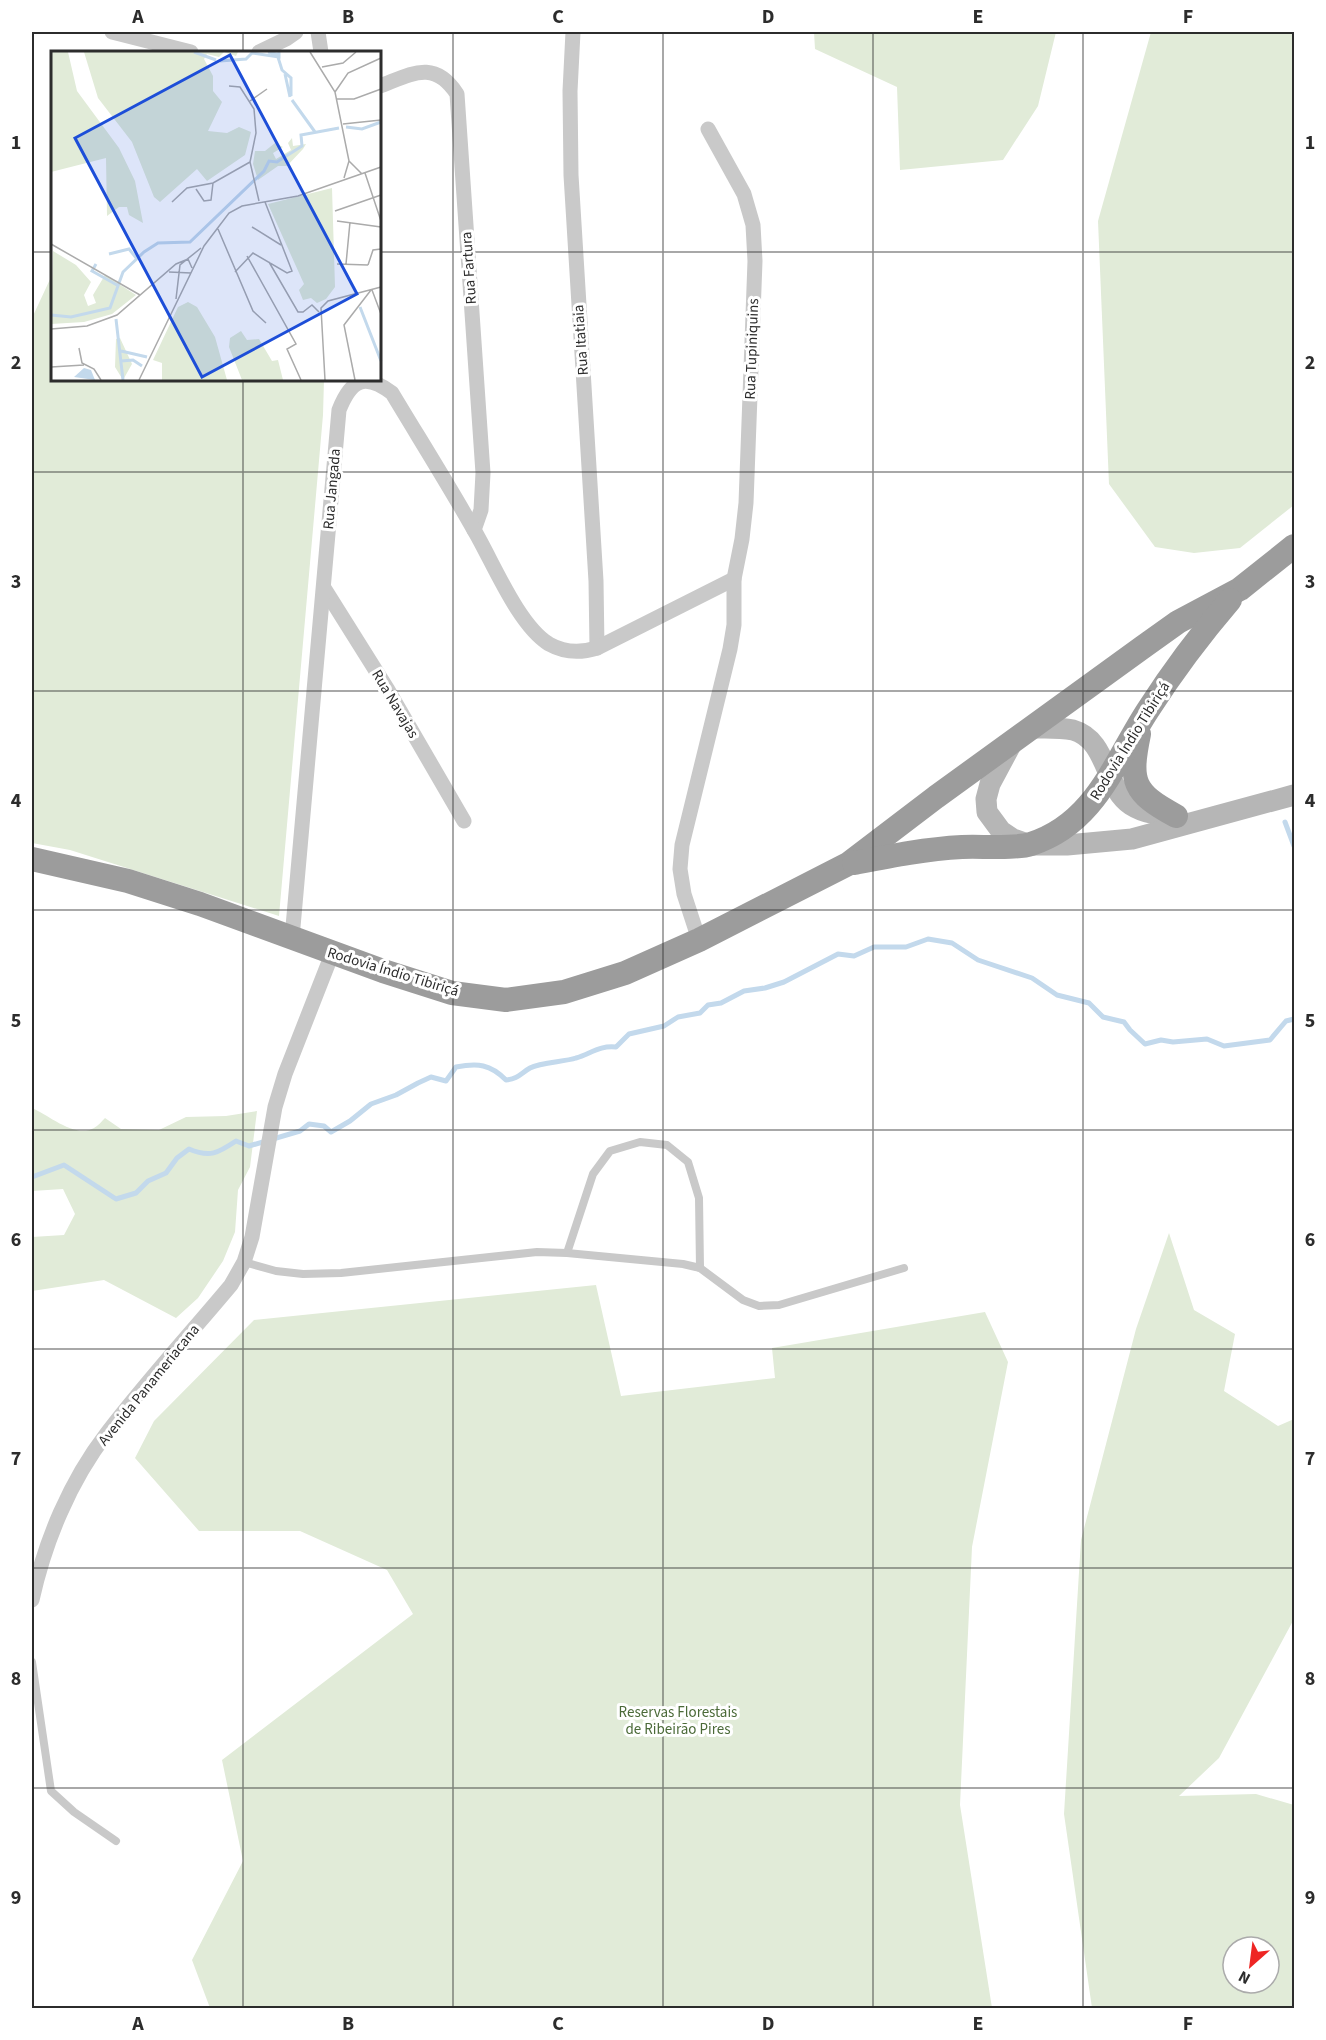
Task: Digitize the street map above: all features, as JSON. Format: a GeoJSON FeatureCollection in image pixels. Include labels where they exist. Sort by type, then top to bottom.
{"type":"FeatureCollection","features":[{"type":"Feature","properties":{"kind":"highway","name":"Rodovia Índio Tibiriçá"},"geometry":{"type":"LineString","coordinates":[[32,859],[128,881],[332,954],[452,993],[506,1000],[564,992],[625,973],[699,940],[848,864],[1178,622],[1240,589],[1294,546]]}},
{"type":"Feature","properties":{"kind":"highway","name":"Rodovia Índio Tibiriçá"},"geometry":{"type":"LineString","coordinates":[[848,864],[931,849],[1030,845],[1075,820],[1090,806],[1143,717],[1196,640],[1240,589]]}},
{"type":"Feature","properties":{"kind":"highway"},"geometry":{"type":"LineString","coordinates":[[1143,717],[1135,755],[1134,778],[1141,793],[1176,816]]}},
{"type":"Feature","properties":{"kind":"main road"},"geometry":{"type":"LineString","coordinates":[[1212,818],[1155,814],[1129,804],[1121,796],[1097,749],[1087,737],[1073,730],[1055,728],[1022,735],[990,784],[986,799],[987,812],[1001,831],[1013,839],[1030,845],[1067,845],[1132,840],[1212,818],[1294,795]]}},
{"type":"Feature","properties":{"kind":"street"},"geometry":{"type":"LineString","coordinates":[[112,32],[187,51]]}},
{"type":"Feature","properties":{"kind":"street"},"geometry":{"type":"LineString","coordinates":[[261,51],[296,32]]}},
{"type":"Feature","properties":{"kind":"street"},"geometry":{"type":"LineString","coordinates":[[318,32],[321,51]]}},
{"type":"Feature","properties":{"kind":"street","name":"Rua Itatiaia"},"geometry":{"type":"LineString","coordinates":[[573,32],[570,91],[571,175],[596,581],[597,648]]}},
{"type":"Feature","properties":{"kind":"street","name":"Rua Fartura"},"geometry":{"type":"LineString","coordinates":[[381,86],[424,71],[436,74],[449,82],[457,94],[483,473],[481,510],[474,530]]}},
{"type":"Feature","properties":{"kind":"street","name":"Rua Tupiniquins"},"geometry":{"type":"LineString","coordinates":[[699,940],[684,894],[680,869],[682,845],[734,625],[734,579],[746,503],[755,273],[753,225],[744,194],[708,129]]}},
{"type":"Feature","properties":{"kind":"street","name":"Rua Jangada"},"geometry":{"type":"LineString","coordinates":[[292,938],[339,410],[345,395],[353,384],[361,381]]}},
{"type":"Feature","properties":{"kind":"street","name":"Rua Jangada"},"geometry":{"type":"LineString","coordinates":[[371,381],[378,382],[392,393],[521,614],[534,632],[549,644],[569,652],[584,652],[597,648]]}},
{"type":"Feature","properties":{"kind":"street"},"geometry":{"type":"LineString","coordinates":[[597,648],[734,579]]}},
{"type":"Feature","properties":{"kind":"street","name":"Rua Navajas"},"geometry":{"type":"LineString","coordinates":[[324,588],[388,690],[464,821]]}},
{"type":"Feature","properties":{"kind":"street","name":"Avenida Panameriacana"},"geometry":{"type":"LineString","coordinates":[[32,1600],[44,1553],[76,1481],[106,1434],[231,1285],[244,1262],[252,1237],[275,1107],[285,1074],[332,954]]}},
{"type":"Feature","properties":{"kind":"lane"},"geometry":{"type":"LineString","coordinates":[[567,1253],[593,1174],[610,1151],[640,1142],[667,1146],[688,1162],[699,1198],[700,1268]]}},
{"type":"Feature","properties":{"kind":"lane"},"geometry":{"type":"LineString","coordinates":[[244,1262],[276,1271],[331,1274],[537,1252],[567,1253],[683,1264],[700,1268],[743,1300],[759,1306],[779,1305],[904,1268]]}},
{"type":"Feature","properties":{"kind":"lane"},"geometry":{"type":"LineString","coordinates":[[32,1662],[51,1791],[74,1812],[116,1841]]}},
{"type":"Feature","properties":{"kind":"green space"},"geometry":{"type":"Polygon","coordinates":[[[814,32],[1056,32],[1038,106],[1003,160],[900,170],[897,87],[815,49],[814,32]]]}},
{"type":"Feature","properties":{"kind":"green space"},"geometry":{"type":"Polygon","coordinates":[[[1151,32],[1294,32],[1294,505],[1240,548],[1194,553],[1155,547],[1109,484],[1098,221],[1151,32]]]}},
{"type":"Feature","properties":{"kind":"green space"},"geometry":{"type":"Polygon","coordinates":[[[51,277],[51,381],[324,381],[323,415],[279,916],[70,850],[32,843],[32,318],[51,277]]]}},
{"type":"Feature","properties":{"kind":"green space"},"geometry":{"type":"Polygon","coordinates":[[[32,1108],[62,1125],[87,1131],[105,1118],[121,1129],[159,1130],[186,1117],[226,1116],[257,1111],[250,1167],[238,1190],[235,1232],[223,1261],[198,1298],[176,1318],[104,1280],[32,1291],[32,1237],[64,1235],[75,1214],[63,1189],[32,1191],[32,1108]]]}},
{"type":"Feature","properties":{"kind":"green space"},"geometry":{"type":"Polygon","coordinates":[[[1169,1233],[1194,1310],[1235,1334],[1224,1391],[1278,1426],[1294,1419],[1294,1619],[1219,1758],[1179,1796],[1256,1794],[1294,1805],[1294,2008],[1092,2008],[1064,1814],[1081,1540],[1136,1329],[1169,1233]]]}},
{"type":"Feature","properties":{"kind":"green space","name":"Reservas Florestais de Ribeirão Pires"},"geometry":{"type":"Polygon","coordinates":[[[596,1285],[621,1396],[775,1378],[772,1348],[985,1312],[1008,1362],[972,1547],[960,1805],[992,2008],[210,2008],[192,1960],[243,1861],[222,1760],[413,1614],[387,1570],[300,1531],[199,1531],[135,1458],[154,1421],[254,1320],[596,1285]]]}},
{"type":"Feature","properties":{"kind":"waterway"},"geometry":{"type":"LineString","coordinates":[[1285,822],[1294,846]]}},
{"type":"Feature","properties":{"kind":"waterway"},"geometry":{"type":"LineString","coordinates":[[32,1177],[64,1165],[116,1199],[136,1193],[148,1181],[166,1173],[177,1158],[189,1149],[208,1154],[224,1149],[236,1141],[249,1146],[300,1131],[309,1124],[324,1126],[331,1132],[350,1121],[371,1104],[396,1095],[431,1077],[446,1081],[456,1067],[483,1066],[495,1071],[506,1080],[510,1079],[535,1066],[571,1059],[605,1047],[616,1047],[629,1034],[664,1026],[678,1017],[700,1013],[708,1005],[721,1003],[744,991],[784,982],[838,954],[854,956],[874,947],[906,947],[928,939],[952,943],[978,960],[1032,978],[1057,995],[1089,1003],[1103,1017],[1124,1022],[1145,1044],[1161,1040],[1173,1042],[1207,1039],[1224,1046],[1270,1040],[1286,1021],[1294,1019]]}}]}
